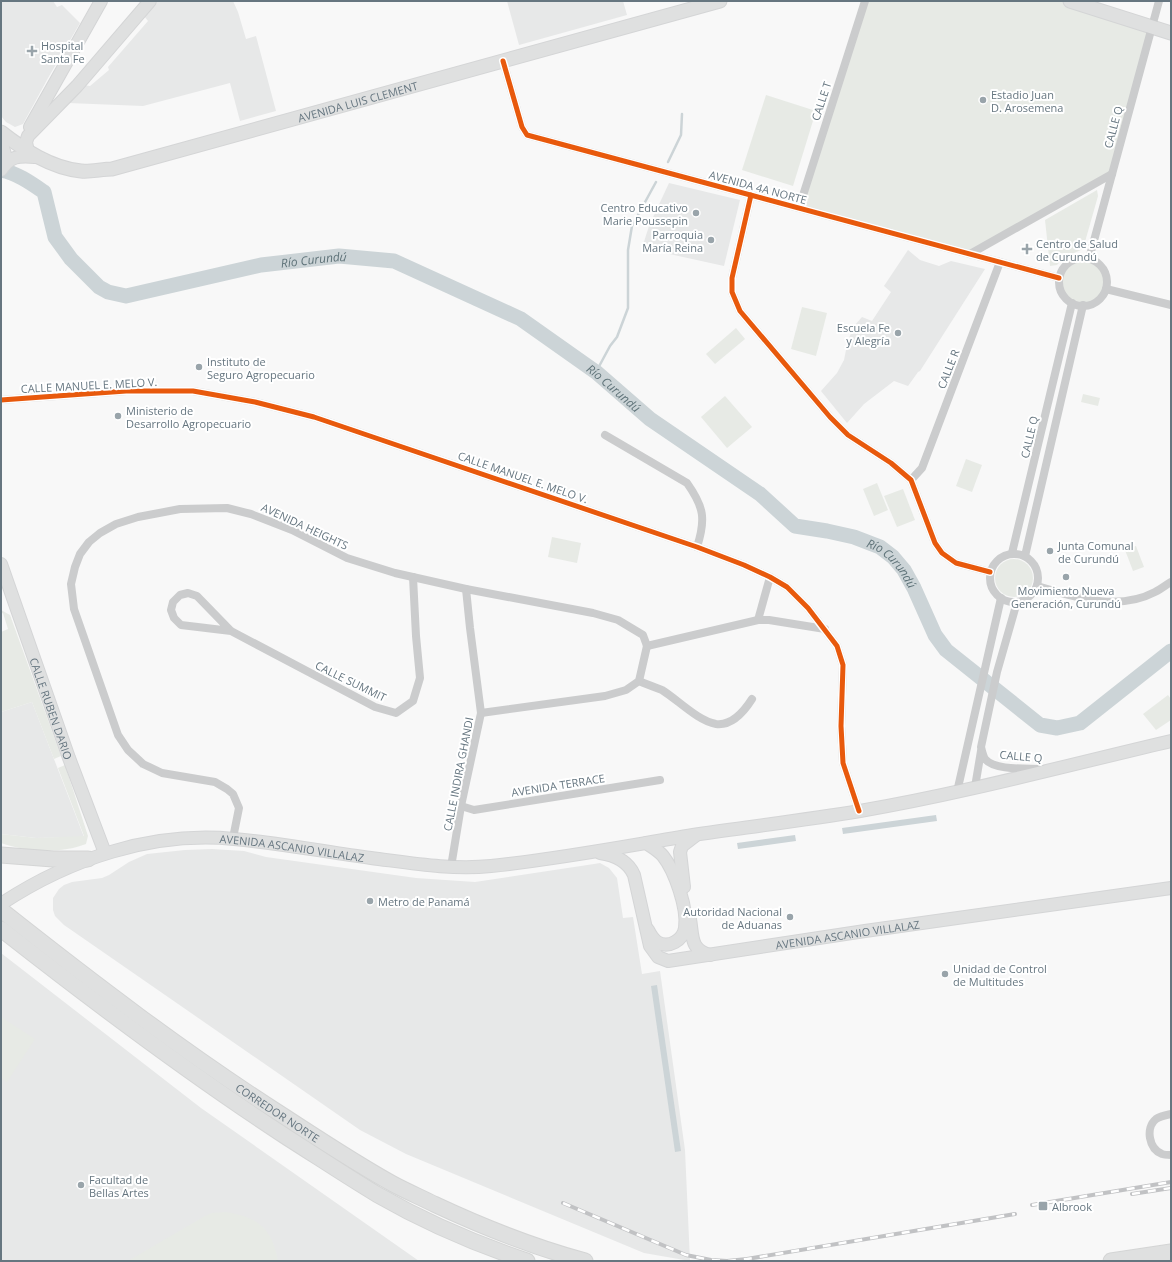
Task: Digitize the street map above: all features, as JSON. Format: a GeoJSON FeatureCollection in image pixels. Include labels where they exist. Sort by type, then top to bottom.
{"type":"FeatureCollection","features":[{"type":"Feature","properties":{"kind":"highway"},"geometry":{"type":"LineString","coordinates":[[1,855],[53,859],[88,859]]}},
{"type":"Feature","properties":{"kind":"highway","name":"CORREDOR NORTE"},"geometry":{"type":"LineString","coordinates":[[1,910],[20,934],[98,1005],[226,1097],[379,1195],[448,1230],[498,1251],[527,1261]]}},
{"type":"Feature","properties":{"kind":"highway","name":"CORREDOR NORTE"},"geometry":{"type":"LineString","coordinates":[[1,929],[20,934],[238,1087],[323,1142],[388,1181],[501,1234],[553,1252],[585,1261]]}},
{"type":"Feature","properties":{"kind":"highway"},"geometry":{"type":"LineString","coordinates":[[1112,1261],[1171,1252]]}},
{"type":"Feature","properties":{"kind":"main road"},"geometry":{"type":"LineString","coordinates":[[4,165],[6,154],[4,138],[17,139],[23,136],[31,127],[101,1]]}},
{"type":"Feature","properties":{"kind":"main road"},"geometry":{"type":"LineString","coordinates":[[4,165],[21,156],[32,155],[26,142],[28,136],[77,86],[150,1]]}},
{"type":"Feature","properties":{"kind":"main road","name":"AVENIDA LUIS CLEMENT"},"geometry":{"type":"LineString","coordinates":[[4,138],[32,155],[60,166],[81,171],[112,169],[720,1]]}},
{"type":"Feature","properties":{"kind":"main road"},"geometry":{"type":"LineString","coordinates":[[1070,1],[1171,33]]}},
{"type":"Feature","properties":{"kind":"main road"},"geometry":{"type":"LineString","coordinates":[[47,97],[53,104],[59,104]]}},
{"type":"Feature","properties":{"kind":"main road","name":"CALLE RUBEN DARIO"},"geometry":{"type":"LineString","coordinates":[[1,564],[69,758],[105,853]]}},
{"type":"Feature","properties":{"kind":"main road","name":"AVENIDA ASCANIO VILLALAZ"},"geometry":{"type":"LineString","coordinates":[[1,904],[54,874],[105,853],[145,844],[188,838],[233,838],[443,867],[491,866],[594,852],[698,834],[859,811],[957,792],[1171,741]]}},
{"type":"Feature","properties":{"kind":"main road"},"geometry":{"type":"LineString","coordinates":[[698,834],[681,847],[680,859],[694,944],[699,952],[710,955]]}},
{"type":"Feature","properties":{"kind":"main road"},"geometry":{"type":"LineString","coordinates":[[645,926],[655,940],[665,945],[679,940],[685,926],[682,901],[676,878],[662,854],[646,843]]}},
{"type":"Feature","properties":{"kind":"main road","name":"AVENIDA ASCANIO VILLALAZ"},"geometry":{"type":"LineString","coordinates":[[594,852],[616,858],[631,868],[652,949],[662,960],[674,961],[865,931],[1171,888]]}},
{"type":"Feature","properties":{"kind":"street","name":"CALLE T"},"geometry":{"type":"LineString","coordinates":[[799,208],[865,1]]}},
{"type":"Feature","properties":{"kind":"street","name":"CALLE Q"},"geometry":{"type":"LineString","coordinates":[[1089,258],[1159,1]]}},
{"type":"Feature","properties":{"kind":"street","name":"AVENIDA 4A NORTE"},"geometry":{"type":"LineString","coordinates":[[503,61],[522,127],[527,135],[1060,278]]}},
{"type":"Feature","properties":{"kind":"street"},"geometry":{"type":"LineString","coordinates":[[970,254],[1112,174]]}},
{"type":"Feature","properties":{"kind":"street"},"geometry":{"type":"LineString","coordinates":[[750,195],[732,278],[732,292],[740,311],[830,417],[850,438],[891,463],[911,480],[935,543],[942,553],[956,563],[990,572]]}},
{"type":"Feature","properties":{"kind":"street"},"geometry":{"type":"LineString","coordinates":[[1080,258],[1089,258],[1094,260],[1104,270],[1107,282],[1106,289],[1098,300],[1093,303],[1083,305],[1072,303],[1062,293],[1060,285],[1060,278],[1064,267],[1071,261],[1080,258]]}},
{"type":"Feature","properties":{"kind":"street","name":"CALLE R"},"geometry":{"type":"LineString","coordinates":[[911,480],[922,468],[1000,262]]}},
{"type":"Feature","properties":{"kind":"street"},"geometry":{"type":"LineString","coordinates":[[1106,289],[1171,305]]}},
{"type":"Feature","properties":{"kind":"street","name":"CALLE Q"},"geometry":{"type":"LineString","coordinates":[[1012,553],[1072,303]]}},
{"type":"Feature","properties":{"kind":"street"},"geometry":{"type":"LineString","coordinates":[[1025,556],[1083,305]]}},
{"type":"Feature","properties":{"kind":"street","name":"CALLE MANUEL E. MELO V."},"geometry":{"type":"LineString","coordinates":[[1,400],[126,390],[193,391],[255,402],[314,416],[697,547],[770,576],[787,587],[808,608],[838,646],[843,665],[841,726],[843,763],[859,811]]}},
{"type":"Feature","properties":{"kind":"street"},"geometry":{"type":"LineString","coordinates":[[605,435],[687,483],[696,495],[702,509],[703,530],[697,547]]}},
{"type":"Feature","properties":{"kind":"street","name":"AVENIDA HEIGHTS"},"geometry":{"type":"LineString","coordinates":[[233,838],[239,808],[233,794],[230,791],[215,782],[162,773],[143,764],[128,750],[118,735],[74,609],[71,584],[80,554],[89,542],[100,533],[116,524],[138,517],[180,509],[227,508],[251,514],[292,530],[347,558],[394,573],[466,589],[593,613],[618,620],[643,635],[647,646]]}},
{"type":"Feature","properties":{"kind":"street"},"geometry":{"type":"LineString","coordinates":[[1012,553],[1025,556],[1031,560],[1035,566],[1039,579],[1032,595],[1022,601],[1017,602],[1012,602],[1001,598],[996,594],[990,580],[992,566],[1000,557],[1012,553]]}},
{"type":"Feature","properties":{"kind":"street"},"geometry":{"type":"LineString","coordinates":[[758,620],[770,576]]}},
{"type":"Feature","properties":{"kind":"street","name":"CALLE SUMMIT"},"geometry":{"type":"LineString","coordinates":[[231,631],[375,708],[396,713],[413,701],[420,678],[413,577]]}},
{"type":"Feature","properties":{"kind":"street"},"geometry":{"type":"LineString","coordinates":[[1037,586],[1076,597],[1105,603],[1140,598],[1155,592],[1171,582]]}},
{"type":"Feature","properties":{"kind":"street","name":"CALLE INDIRA GHANDI"},"geometry":{"type":"LineString","coordinates":[[451,867],[461,806],[481,713],[466,589]]}},
{"type":"Feature","properties":{"kind":"street"},"geometry":{"type":"LineString","coordinates":[[188,593],[197,596],[231,631],[181,625],[174,618],[171,610],[173,602],[180,595],[188,593]]}},
{"type":"Feature","properties":{"kind":"street"},"geometry":{"type":"LineString","coordinates":[[957,792],[1001,598]]}},
{"type":"Feature","properties":{"kind":"street"},"geometry":{"type":"LineString","coordinates":[[975,787],[981,747],[997,672],[1017,602]]}},
{"type":"Feature","properties":{"kind":"street"},"geometry":{"type":"LineString","coordinates":[[481,713],[605,696],[626,690],[639,681],[647,646],[758,620],[769,620],[825,629]]}},
{"type":"Feature","properties":{"kind":"street"},"geometry":{"type":"LineString","coordinates":[[639,681],[661,690],[704,720],[718,724],[731,720],[745,709],[752,699]]}},
{"type":"Feature","properties":{"kind":"street","name":"CALLE Q"},"geometry":{"type":"LineString","coordinates":[[981,747],[984,758],[990,763],[1003,767],[1051,769]]}},
{"type":"Feature","properties":{"kind":"street","name":"AVENIDA TERRACE"},"geometry":{"type":"LineString","coordinates":[[461,806],[474,810],[660,780]]}},
{"type":"Feature","properties":{"kind":"street"},"geometry":{"type":"LineString","coordinates":[[1171,1114],[1156,1120],[1150,1128],[1150,1138],[1155,1149],[1162,1154],[1171,1155]]}},
{"type":"Feature","properties":{"kind":"shaded area","name":"Hospital Santa Fe"},"geometry":{"type":"Polygon","coordinates":[[[1,1],[53,1],[57,7],[62,5],[80,23],[23,124],[15,127],[6,122],[1,116],[1,1]]]}},
{"type":"Feature","properties":{"kind":"shaded area"},"geometry":{"type":"Polygon","coordinates":[[[158,1],[233,1],[246,39],[256,36],[276,111],[240,121],[230,83],[143,106],[68,103],[83,85],[90,86],[109,70],[108,67],[148,21],[144,16],[158,1]]]}},
{"type":"Feature","properties":{"kind":"shaded area"},"geometry":{"type":"Polygon","coordinates":[[[507,1],[623,1],[627,15],[519,45],[507,1]]]}},
{"type":"Feature","properties":{"kind":"shaded area","name":"Estadio Juan D. Arosemena"},"geometry":{"type":"Polygon","coordinates":[[[865,1],[1070,1],[1152,27],[1112,174],[970,254],[799,208],[865,1]]]}},
{"type":"Feature","properties":{"kind":"shaded area"},"geometry":{"type":"Polygon","coordinates":[[[766,95],[816,111],[793,186],[742,170],[766,95]]]}},
{"type":"Feature","properties":{"kind":"shaded area","name":"Centro Educativo Marie Poussepin"},"geometry":{"type":"Polygon","coordinates":[[[669,183],[740,200],[724,266],[642,248],[649,226],[669,183]]]}},
{"type":"Feature","properties":{"kind":"shaded area"},"geometry":{"type":"Polygon","coordinates":[[[1097,190],[1098,196],[1083,249],[1065,257],[1057,265],[1050,266],[1045,220],[1097,190]]]}},
{"type":"Feature","properties":{"kind":"shaded area","name":"Escuela Fe y Alegría"},"geometry":{"type":"Polygon","coordinates":[[[908,250],[920,260],[939,266],[951,261],[985,269],[920,371],[908,386],[894,381],[864,404],[847,423],[821,391],[837,373],[844,360],[848,340],[855,325],[862,317],[872,321],[891,292],[884,286],[908,250]]]}},
{"type":"Feature","properties":{"kind":"shaded area"},"geometry":{"type":"Polygon","coordinates":[[[1083,258],[1092,260],[1100,265],[1105,273],[1107,282],[1105,291],[1100,299],[1092,304],[1083,306],[1074,304],[1066,299],[1061,291],[1059,282],[1061,273],[1066,265],[1074,260],[1083,258]]]}},
{"type":"Feature","properties":{"kind":"shaded area"},"geometry":{"type":"Polygon","coordinates":[[[802,307],[827,313],[816,356],[791,349],[802,307]]]}},
{"type":"Feature","properties":{"kind":"shaded area"},"geometry":{"type":"Polygon","coordinates":[[[736,328],[745,339],[715,364],[706,354],[736,328]]]}},
{"type":"Feature","properties":{"kind":"shaded area"},"geometry":{"type":"Polygon","coordinates":[[[1083,394],[1100,398],[1098,406],[1081,402],[1083,394]]]}},
{"type":"Feature","properties":{"kind":"shaded area"},"geometry":{"type":"Polygon","coordinates":[[[725,396],[752,427],[727,448],[701,417],[725,396]]]}},
{"type":"Feature","properties":{"kind":"shaded area"},"geometry":{"type":"Polygon","coordinates":[[[966,459],[982,465],[972,492],[956,486],[966,459]]]}},
{"type":"Feature","properties":{"kind":"shaded area"},"geometry":{"type":"Polygon","coordinates":[[[877,483],[888,510],[874,516],[863,489],[877,483]]]}},
{"type":"Feature","properties":{"kind":"shaded area"},"geometry":{"type":"Polygon","coordinates":[[[903,489],[915,520],[897,527],[884,496],[903,489]]]}},
{"type":"Feature","properties":{"kind":"shaded area"},"geometry":{"type":"Polygon","coordinates":[[[552,537],[581,543],[577,563],[548,557],[552,537]]]}},
{"type":"Feature","properties":{"kind":"shaded area"},"geometry":{"type":"Polygon","coordinates":[[[1136,546],[1144,567],[1133,571],[1125,550],[1136,546]]]}},
{"type":"Feature","properties":{"kind":"shaded area"},"geometry":{"type":"Polygon","coordinates":[[[1014,559],[1027,565],[1033,578],[1027,591],[1014,597],[1001,591],[995,578],[1001,565],[1014,559]]]}},
{"type":"Feature","properties":{"kind":"shaded area"},"geometry":{"type":"Polygon","coordinates":[[[1,610],[10,615],[61,756],[54,759],[32,702],[1,712],[1,632],[8,629],[3,613],[1,614],[1,610]]]}},
{"type":"Feature","properties":{"kind":"shaded area"},"geometry":{"type":"Polygon","coordinates":[[[1168,695],[1171,699],[1171,720],[1156,730],[1143,714],[1168,695]]]}},
{"type":"Feature","properties":{"kind":"shaded area"},"geometry":{"type":"Polygon","coordinates":[[[32,702],[84,837],[36,838],[1,834],[1,712],[32,702]]]}},
{"type":"Feature","properties":{"kind":"shaded area"},"geometry":{"type":"Polygon","coordinates":[[[65,765],[88,836],[86,844],[65,849],[44,851],[32,850],[1,843],[1,834],[36,838],[84,836],[58,768],[65,765]]]}},
{"type":"Feature","properties":{"kind":"shaded area"},"geometry":{"type":"Polygon","coordinates":[[[936,815],[937,821],[843,834],[842,828],[936,815]]]}},
{"type":"Feature","properties":{"kind":"shaded area"},"geometry":{"type":"Polygon","coordinates":[[[795,835],[796,841],[738,849],[737,843],[795,835]]]}},
{"type":"Feature","properties":{"kind":"shaded area"},"geometry":{"type":"Polygon","coordinates":[[[212,849],[244,851],[266,857],[416,878],[475,882],[600,863],[609,868],[617,878],[623,918],[633,917],[642,974],[660,971],[685,1150],[690,1261],[644,1253],[406,1154],[360,1130],[64,925],[55,916],[53,910],[53,898],[59,889],[64,885],[72,882],[102,878],[129,862],[147,854],[212,849]]]}},
{"type":"Feature","properties":{"kind":"shaded area"},"geometry":{"type":"Polygon","coordinates":[[[1,953],[201,1108],[419,1261],[1,1261],[1,953]]]}},
{"type":"Feature","properties":{"kind":"shaded area"},"geometry":{"type":"Polygon","coordinates":[[[657,985],[681,1151],[675,1152],[651,986],[657,985]]]}},
{"type":"Feature","properties":{"kind":"shaded area"},"geometry":{"type":"Polygon","coordinates":[[[1,1017],[35,1039],[7,1082],[1,1078],[1,1017]]]}},
{"type":"Feature","properties":{"kind":"shaded area"},"geometry":{"type":"Polygon","coordinates":[[[225,1212],[246,1217],[262,1226],[272,1240],[278,1261],[128,1261],[205,1216],[212,1213],[225,1212]]]}},
{"type":"Feature","properties":{"kind":"waterway"},"geometry":{"type":"LineString","coordinates":[[668,162],[681,135],[682,114]]}},
{"type":"Feature","properties":{"kind":"waterway","name":"Río Curundú"},"geometry":{"type":"LineString","coordinates":[[1,170],[18,176],[44,192],[55,237],[71,259],[99,287],[108,292],[126,296],[261,265],[339,256],[394,261],[521,319],[596,372],[650,419],[760,494],[795,526],[854,537],[880,547],[893,557],[904,570],[914,588],[935,635],[946,650],[1040,725],[1057,728],[1080,723],[1171,651]]}},
{"type":"Feature","properties":{"kind":"waterway"},"geometry":{"type":"LineString","coordinates":[[596,372],[610,346],[617,337],[628,308],[628,250],[632,226],[656,182]]}},
{"type":"Feature","properties":{"kind":"railway"},"geometry":{"type":"LineString","coordinates":[[1032,1205],[1171,1182]]}},
{"type":"Feature","properties":{"kind":"railway"},"geometry":{"type":"LineString","coordinates":[[1132,1194],[1171,1188]]}},
{"type":"Feature","properties":{"kind":"railway"},"geometry":{"type":"LineString","coordinates":[[563,1203],[686,1255],[711,1260],[727,1261],[747,1259],[1015,1214]]}},
{"type":"Feature","properties":{"kind":"cycle path"},"geometry":{"type":"LineString","coordinates":[[503,61],[522,127],[527,135],[1059,278]]}},
{"type":"Feature","properties":{"kind":"cycle path"},"geometry":{"type":"LineString","coordinates":[[751,195],[732,278],[732,292],[740,311],[830,417],[848,435],[891,463],[911,480],[935,543],[942,553],[956,563],[990,572]]}},
{"type":"Feature","properties":{"kind":"cycle path"},"geometry":{"type":"LineString","coordinates":[[1,400],[126,391],[193,391],[255,402],[314,417],[697,547],[744,565],[770,577],[787,587],[808,608],[837,646],[843,665],[841,726],[843,763],[859,811]]}},
{"type":"Feature","properties":{"kind":"place","name":"Hospital Santa Fe"},"geometry":{"type":"Point","coordinates":[32,51]}},
{"type":"Feature","properties":{"kind":"place","name":"Estadio Juan D. Arosemena"},"geometry":{"type":"Point","coordinates":[983,100]}},
{"type":"Feature","properties":{"kind":"place","name":"Centro Educativo Marie Poussepin"},"geometry":{"type":"Point","coordinates":[696,213]}},
{"type":"Feature","properties":{"kind":"place","name":"Parroquia María Reina"},"geometry":{"type":"Point","coordinates":[711,240]}},
{"type":"Feature","properties":{"kind":"place","name":"Centro de Salud de Curundú"},"geometry":{"type":"Point","coordinates":[1027,249]}},
{"type":"Feature","properties":{"kind":"place","name":"Escuela Fe y Alegría"},"geometry":{"type":"Point","coordinates":[898,333]}},
{"type":"Feature","properties":{"kind":"place","name":"Instituto de Seguro Agropecuario"},"geometry":{"type":"Point","coordinates":[199,367]}},
{"type":"Feature","properties":{"kind":"place","name":"Ministerio de Desarrollo Agropecuario"},"geometry":{"type":"Point","coordinates":[118,416]}},
{"type":"Feature","properties":{"kind":"place","name":"Junta Comunal de Curundú"},"geometry":{"type":"Point","coordinates":[1050,551]}},
{"type":"Feature","properties":{"kind":"place","name":"Movimiento Nueva Generación, Curundú"},"geometry":{"type":"Point","coordinates":[1066,577]}},
{"type":"Feature","properties":{"kind":"place","name":"Metro de Panamá"},"geometry":{"type":"Point","coordinates":[370,901]}},
{"type":"Feature","properties":{"kind":"place","name":"Autoridad Nacional de Aduanas"},"geometry":{"type":"Point","coordinates":[790,917]}},
{"type":"Feature","properties":{"kind":"place","name":"Unidad de Control de Multitudes"},"geometry":{"type":"Point","coordinates":[945,974]}},
{"type":"Feature","properties":{"kind":"place","name":"Facultad de Bellas Artes"},"geometry":{"type":"Point","coordinates":[81,1185]}},
{"type":"Feature","properties":{"kind":"place","name":"Albrook"},"geometry":{"type":"Point","coordinates":[1043,1206]}}]}
